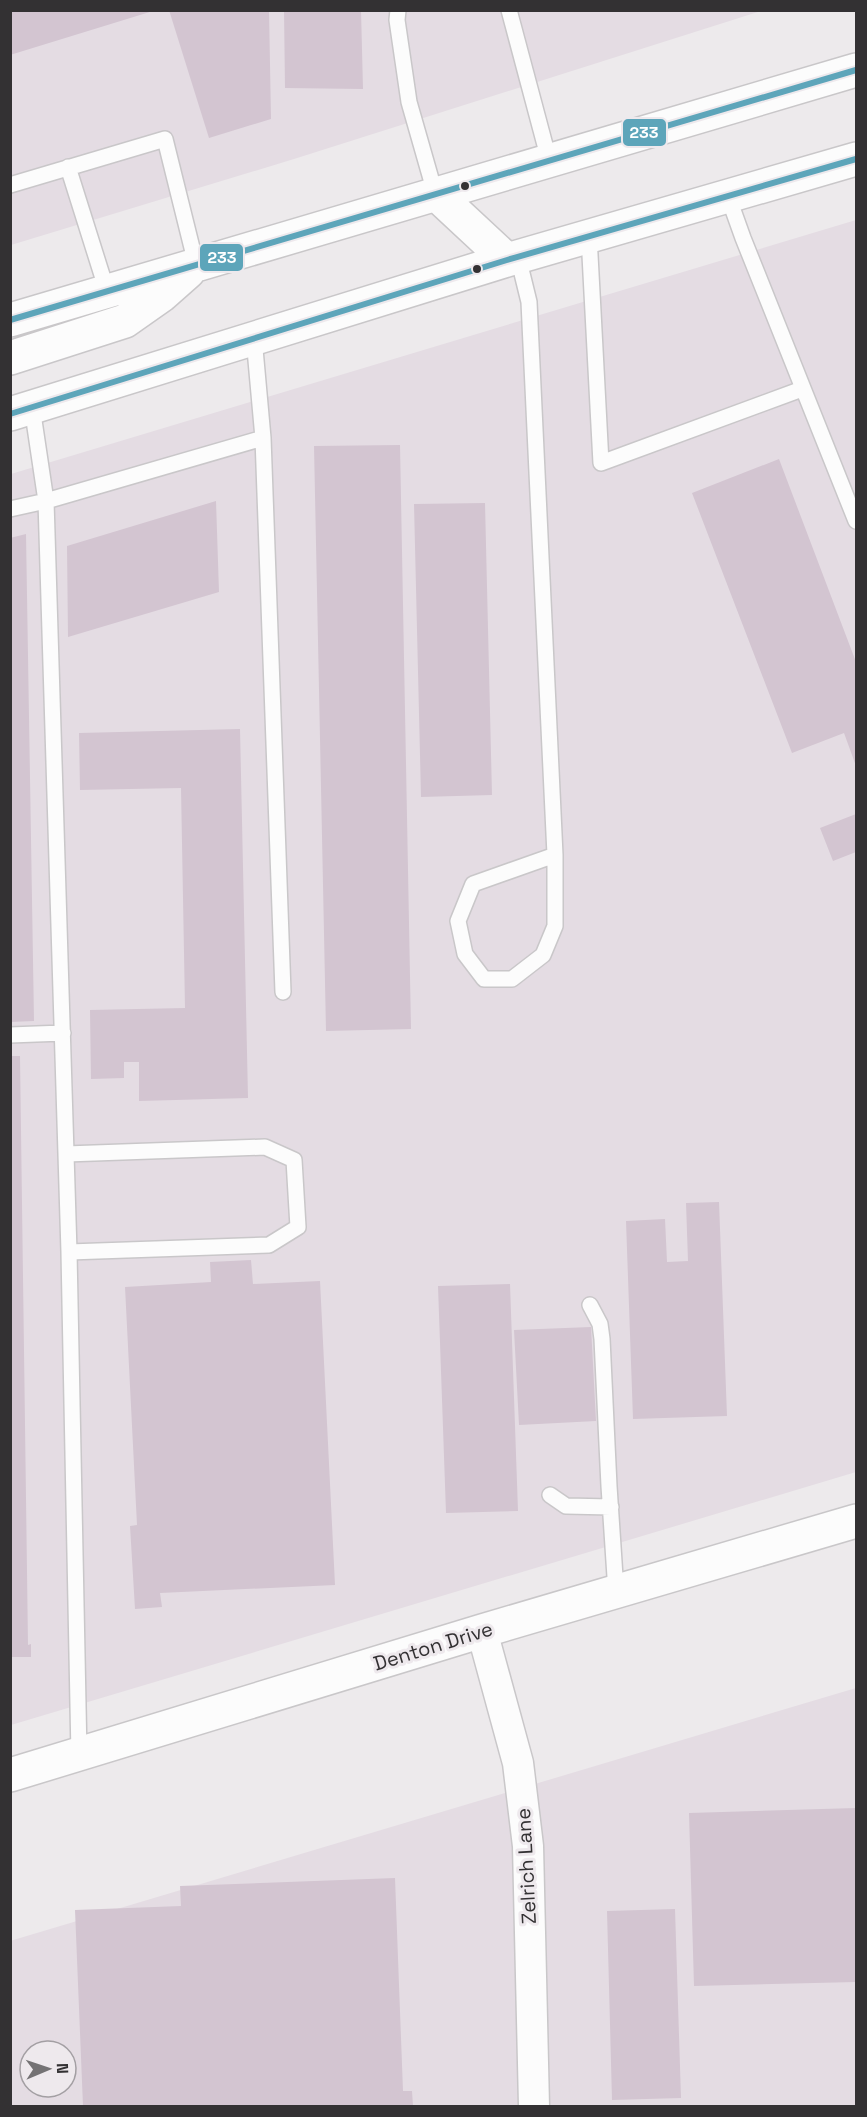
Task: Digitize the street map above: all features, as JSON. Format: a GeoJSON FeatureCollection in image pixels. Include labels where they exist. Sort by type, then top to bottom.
{"type":"FeatureCollection","features":[{"type":"Feature","properties":{"kind":"main road"},"geometry":{"type":"LineString","coordinates":[[13,315],[107,291],[856,70]]}},
{"type":"Feature","properties":{"kind":"main road"},"geometry":{"type":"LineString","coordinates":[[21,410],[512,259],[856,159]]}},
{"type":"Feature","properties":{"kind":"main road"},"geometry":{"type":"LineString","coordinates":[[435,193],[512,259]]}},
{"type":"Feature","properties":{"kind":"main road"},"geometry":{"type":"LineString","coordinates":[[10,358],[125,321],[162,296],[196,264]]}},
{"type":"Feature","properties":{"kind":"main road","name":"Denton Drive"},"geometry":{"type":"LineString","coordinates":[[10,1775],[482,1631],[856,1521]]}},
{"type":"Feature","properties":{"kind":"street","name":"Zelrich Lane"},"geometry":{"type":"LineString","coordinates":[[482,1631],[518,1762],[528,1846],[534,2106]]}},
{"type":"Feature","properties":{"kind":"lane"},"geometry":{"type":"LineString","coordinates":[[398,10],[397,20],[409,102],[435,193]]}},
{"type":"Feature","properties":{"kind":"lane"},"geometry":{"type":"LineString","coordinates":[[509,10],[549,160]]}},
{"type":"Feature","properties":{"kind":"lane"},"geometry":{"type":"LineString","coordinates":[[10,185],[165,139],[196,264]]}},
{"type":"Feature","properties":{"kind":"lane"},"geometry":{"type":"LineString","coordinates":[[68,167],[107,291]]}},
{"type":"Feature","properties":{"kind":"lane"},"geometry":{"type":"LineString","coordinates":[[728,196],[802,389],[856,521]]}},
{"type":"Feature","properties":{"kind":"lane"},"geometry":{"type":"LineString","coordinates":[[589,236],[601,463],[802,389]]}},
{"type":"Feature","properties":{"kind":"lane"},"geometry":{"type":"LineString","coordinates":[[512,259],[529,302],[555,855],[555,926],[543,955],[512,979],[484,979],[465,954],[458,921],[473,884],[555,855]]}},
{"type":"Feature","properties":{"kind":"lane"},"geometry":{"type":"LineString","coordinates":[[254,338],[262,438],[283,992]]}},
{"type":"Feature","properties":{"kind":"lane"},"geometry":{"type":"LineString","coordinates":[[21,410],[46,501],[69,1252],[79,1755]]}},
{"type":"Feature","properties":{"kind":"lane"},"geometry":{"type":"LineString","coordinates":[[10,509],[46,501],[262,438]]}},
{"type":"Feature","properties":{"kind":"lane"},"geometry":{"type":"LineString","coordinates":[[10,1035],[63,1033]]}},
{"type":"Feature","properties":{"kind":"lane"},"geometry":{"type":"LineString","coordinates":[[66,1154],[265,1148],[294,1160],[298,1227],[269,1245],[69,1252]]}},
{"type":"Feature","properties":{"kind":"lane"},"geometry":{"type":"LineString","coordinates":[[590,1305],[600,1324],[602,1339],[616,1592]]}},
{"type":"Feature","properties":{"kind":"lane"},"geometry":{"type":"LineString","coordinates":[[550,1495],[566,1506],[611,1507]]}},
{"type":"Feature","properties":{"kind":"shaded area"},"geometry":{"type":"Polygon","coordinates":[[[11,11],[761,11],[294,159],[11,245],[11,11]]]}},
{"type":"Feature","properties":{"kind":"shaded area"},"geometry":{"type":"Polygon","coordinates":[[[856,220],[856,1472],[11,1725],[11,474],[856,220]]]}},
{"type":"Feature","properties":{"kind":"shaded area"},"geometry":{"type":"Polygon","coordinates":[[[856,1688],[856,2106],[11,2106],[10,1941],[856,1688]]]}},
{"type":"Feature","properties":{"kind":"building"},"geometry":{"type":"Polygon","coordinates":[[[10,10],[153,10],[153,11],[10,55],[10,10]]]}},
{"type":"Feature","properties":{"kind":"building"},"geometry":{"type":"Polygon","coordinates":[[[169,10],[269,10],[271,119],[209,138],[169,10]]]}},
{"type":"Feature","properties":{"kind":"building"},"geometry":{"type":"Polygon","coordinates":[[[284,10],[361,10],[363,89],[285,88],[284,10]]]}},
{"type":"Feature","properties":{"kind":"building"},"geometry":{"type":"Polygon","coordinates":[[[400,445],[411,1029],[326,1031],[314,446],[400,445]]]}},
{"type":"Feature","properties":{"kind":"building"},"geometry":{"type":"Polygon","coordinates":[[[779,459],[856,662],[856,766],[844,733],[792,753],[692,493],[779,459]]]}},
{"type":"Feature","properties":{"kind":"building"},"geometry":{"type":"Polygon","coordinates":[[[216,501],[219,592],[68,637],[67,546],[216,501]]]}},
{"type":"Feature","properties":{"kind":"building"},"geometry":{"type":"Polygon","coordinates":[[[485,503],[492,795],[421,797],[414,504],[485,503]]]}},
{"type":"Feature","properties":{"kind":"building"},"geometry":{"type":"Polygon","coordinates":[[[26,534],[34,1021],[10,1022],[10,538],[26,534]]]}},
{"type":"Feature","properties":{"kind":"building"},"geometry":{"type":"Polygon","coordinates":[[[240,729],[248,1098],[139,1101],[139,1062],[124,1062],[124,1078],[91,1079],[90,1010],[185,1008],[181,788],[80,790],[79,733],[240,729]]]}},
{"type":"Feature","properties":{"kind":"building"},"geometry":{"type":"Polygon","coordinates":[[[856,814],[856,852],[833,861],[820,828],[856,814]]]}},
{"type":"Feature","properties":{"kind":"building"},"geometry":{"type":"Polygon","coordinates":[[[10,1056],[20,1056],[28,1645],[31,1644],[31,1657],[10,1657],[10,1056]]]}},
{"type":"Feature","properties":{"kind":"building"},"geometry":{"type":"Polygon","coordinates":[[[719,1202],[727,1416],[633,1419],[626,1221],[665,1219],[667,1262],[688,1261],[686,1203],[719,1202]]]}},
{"type":"Feature","properties":{"kind":"building"},"geometry":{"type":"Polygon","coordinates":[[[251,1260],[253,1284],[320,1281],[335,1585],[160,1593],[162,1607],[135,1609],[130,1526],[137,1525],[125,1287],[211,1282],[210,1262],[251,1260]]]}},
{"type":"Feature","properties":{"kind":"building"},"geometry":{"type":"Polygon","coordinates":[[[510,1284],[518,1511],[446,1513],[438,1286],[510,1284]]]}},
{"type":"Feature","properties":{"kind":"building"},"geometry":{"type":"Polygon","coordinates":[[[591,1327],[596,1421],[519,1425],[514,1330],[591,1327]]]}},
{"type":"Feature","properties":{"kind":"building"},"geometry":{"type":"Polygon","coordinates":[[[856,1808],[856,1982],[694,1986],[689,1813],[856,1808]]]}},
{"type":"Feature","properties":{"kind":"building"},"geometry":{"type":"Polygon","coordinates":[[[395,1878],[403,2091],[412,2091],[413,2106],[83,2106],[75,1910],[181,1906],[180,1886],[395,1878]]]}},
{"type":"Feature","properties":{"kind":"building"},"geometry":{"type":"Polygon","coordinates":[[[675,1909],[681,2098],[612,2100],[607,1911],[675,1909]]]}},
{"type":"Feature","properties":{"kind":"transit line","name":"233"},"geometry":{"type":"LineString","coordinates":[[10,320],[856,70]]}},
{"type":"Feature","properties":{"kind":"transit line","name":"233"},"geometry":{"type":"LineString","coordinates":[[10,414],[507,260],[856,159]]}}]}
